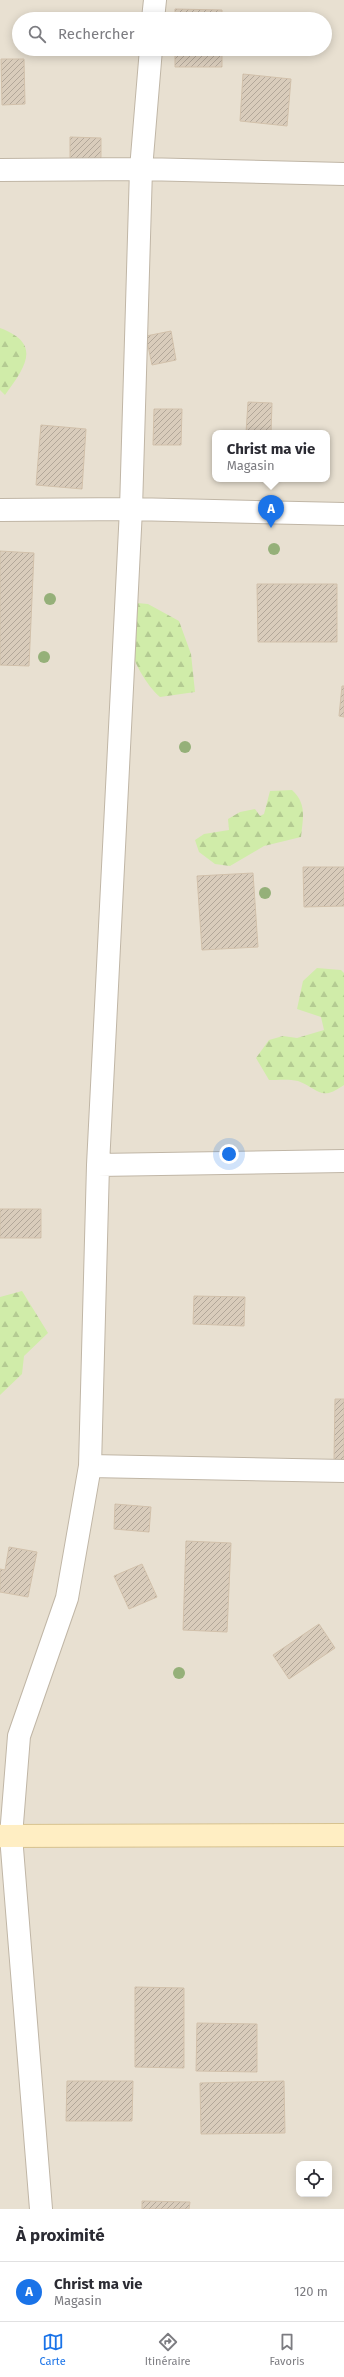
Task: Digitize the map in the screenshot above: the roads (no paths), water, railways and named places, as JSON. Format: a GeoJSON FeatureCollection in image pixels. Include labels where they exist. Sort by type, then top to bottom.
{"type":"FeatureCollection","features":[{"type":"Feature","properties":{"kind":"street"},"geometry":{"type":"LineString","coordinates":[[153,12],[154,0]]}},
{"type":"Feature","properties":{"kind":"street"},"geometry":{"type":"LineString","coordinates":[[41,2209],[6,1836],[19,1736],[67,1598],[90,1466],[98,1165],[131,509],[141,169],[150,56]]}},
{"type":"Feature","properties":{"kind":"street"},"geometry":{"type":"LineString","coordinates":[[0,170],[141,169],[344,174]]}},
{"type":"Feature","properties":{"kind":"street"},"geometry":{"type":"LineString","coordinates":[[0,510],[131,509],[344,514]]}},
{"type":"Feature","properties":{"kind":"street"},"geometry":{"type":"LineString","coordinates":[[98,1165],[344,1161]]}},
{"type":"Feature","properties":{"kind":"street"},"geometry":{"type":"LineString","coordinates":[[90,1466],[344,1472]]}},
{"type":"Feature","properties":{"kind":"street"},"geometry":{"type":"LineString","coordinates":[[6,1836],[344,1835]]}},
{"type":"Feature","properties":{"kind":"place","name":"Christ ma vie"},"geometry":{"type":"Point","coordinates":[271,528]}}]}
